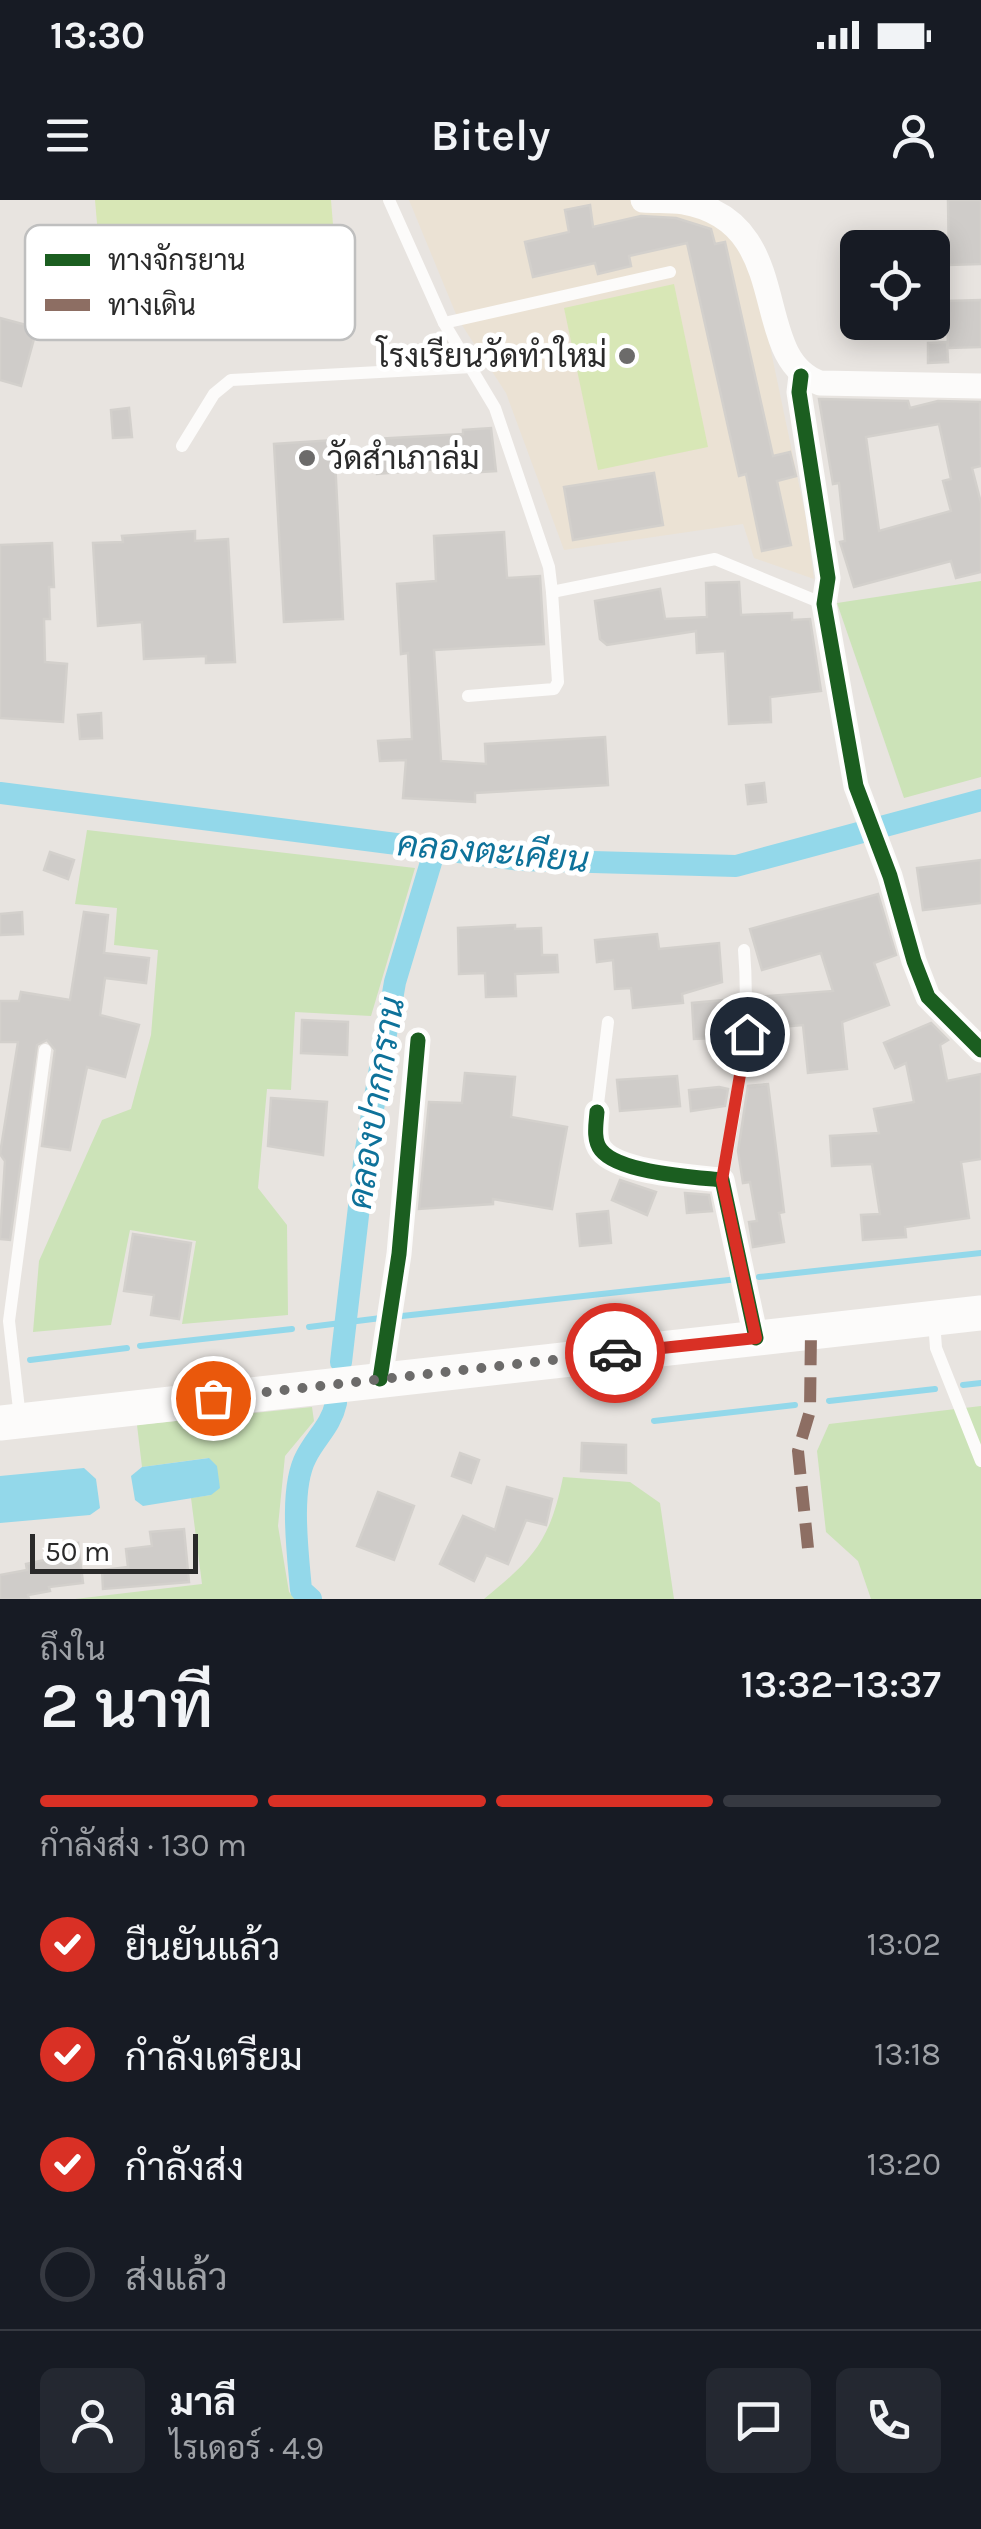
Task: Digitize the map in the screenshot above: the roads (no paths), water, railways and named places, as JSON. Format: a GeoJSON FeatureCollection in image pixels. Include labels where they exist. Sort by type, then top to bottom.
{"type":"FeatureCollection","features":[{"type":"Feature","properties":{"kind":"main road"},"geometry":{"type":"LineString","coordinates":[[10,1422],[981,1314]]}},
{"type":"Feature","properties":{"kind":"street"},"geometry":{"type":"LineString","coordinates":[[643,200],[684,202],[713,213],[752,244],[789,357],[801,376],[799,392],[828,578],[824,604],[863,809],[890,876],[928,996],[981,1050]]}},
{"type":"Feature","properties":{"kind":"street"},"geometry":{"type":"LineString","coordinates":[[801,376],[820,382],[981,386]]}},
{"type":"Feature","properties":{"kind":"street"},"geometry":{"type":"LineString","coordinates":[[380,1379],[399,1254],[418,1040]]}},
{"type":"Feature","properties":{"kind":"street"},"geometry":{"type":"LineString","coordinates":[[597,1112],[598,1148],[609,1157],[648,1169],[722,1180],[756,1338]]}},
{"type":"Feature","properties":{"kind":"lane"},"geometry":{"type":"LineString","coordinates":[[388,200],[444,323],[495,408],[549,567],[558,682],[554,689],[468,696]]}},
{"type":"Feature","properties":{"kind":"lane"},"geometry":{"type":"LineString","coordinates":[[444,323],[670,272]]}},
{"type":"Feature","properties":{"kind":"lane"},"geometry":{"type":"LineString","coordinates":[[182,446],[214,394],[232,380],[472,367]]}},
{"type":"Feature","properties":{"kind":"lane"},"geometry":{"type":"LineString","coordinates":[[552,592],[715,559],[824,604]]}},
{"type":"Feature","properties":{"kind":"lane"},"geometry":{"type":"LineString","coordinates":[[722,1180],[745,1055],[749,1012],[744,950]]}},
{"type":"Feature","properties":{"kind":"lane"},"geometry":{"type":"LineString","coordinates":[[597,1112],[608,1022]]}},
{"type":"Feature","properties":{"kind":"lane"},"geometry":{"type":"LineString","coordinates":[[10,1422],[9,1321],[45,1050]]}},
{"type":"Feature","properties":{"kind":"lane"},"geometry":{"type":"LineString","coordinates":[[933,1319],[936,1348],[981,1461]]}},
{"type":"Feature","properties":{"kind":"water"},"geometry":{"type":"Polygon","coordinates":[[[209,1458],[217,1466],[220,1488],[211,1495],[143,1506],[135,1500],[131,1476],[142,1467],[209,1458]]]}},
{"type":"Feature","properties":{"kind":"water"},"geometry":{"type":"Polygon","coordinates":[[[84,1468],[96,1479],[100,1508],[90,1515],[0,1523],[0,1476],[84,1468]]]}},
{"type":"Feature","properties":{"kind":"waterway","name":"คลองตะเคียน"},"geometry":{"type":"LineString","coordinates":[[0,793],[521,860],[736,866],[981,800]]}},
{"type":"Feature","properties":{"kind":"waterway","name":"คลองปากกราน"},"geometry":{"type":"LineString","coordinates":[[341,1362],[365,1155],[395,982],[435,849]]}},
{"type":"Feature","properties":{"kind":"waterway"},"geometry":{"type":"LineString","coordinates":[[759,1277],[981,1253]]}},
{"type":"Feature","properties":{"kind":"waterway"},"geometry":{"type":"LineString","coordinates":[[402,1316],[738,1279]]}},
{"type":"Feature","properties":{"kind":"waterway","name":"คลองปากกราน"},"geometry":{"type":"LineString","coordinates":[[309,1327],[381,1318]]}},
{"type":"Feature","properties":{"kind":"waterway"},"geometry":{"type":"LineString","coordinates":[[140,1346],[292,1329]]}},
{"type":"Feature","properties":{"kind":"waterway"},"geometry":{"type":"LineString","coordinates":[[30,1360],[127,1348]]}},
{"type":"Feature","properties":{"kind":"waterway"},"geometry":{"type":"LineString","coordinates":[[963,1385],[981,1383]]}},
{"type":"Feature","properties":{"kind":"waterway"},"geometry":{"type":"LineString","coordinates":[[829,1401],[935,1389]]}},
{"type":"Feature","properties":{"kind":"waterway","name":"คลองปากกราน"},"geometry":{"type":"LineString","coordinates":[[311,1599],[301,1590],[296,1522],[298,1486],[306,1457],[336,1403]]}},
{"type":"Feature","properties":{"kind":"waterway"},"geometry":{"type":"LineString","coordinates":[[654,1421],[795,1405]]}},
{"type":"Feature","properties":{"kind":"place","name":"โรงเรียนวัดทำใหม่"},"geometry":{"type":"Point","coordinates":[627,356]}},
{"type":"Feature","properties":{"kind":"place","name":"วัดสำเภาล่ม"},"geometry":{"type":"Point","coordinates":[307,458]}}]}
